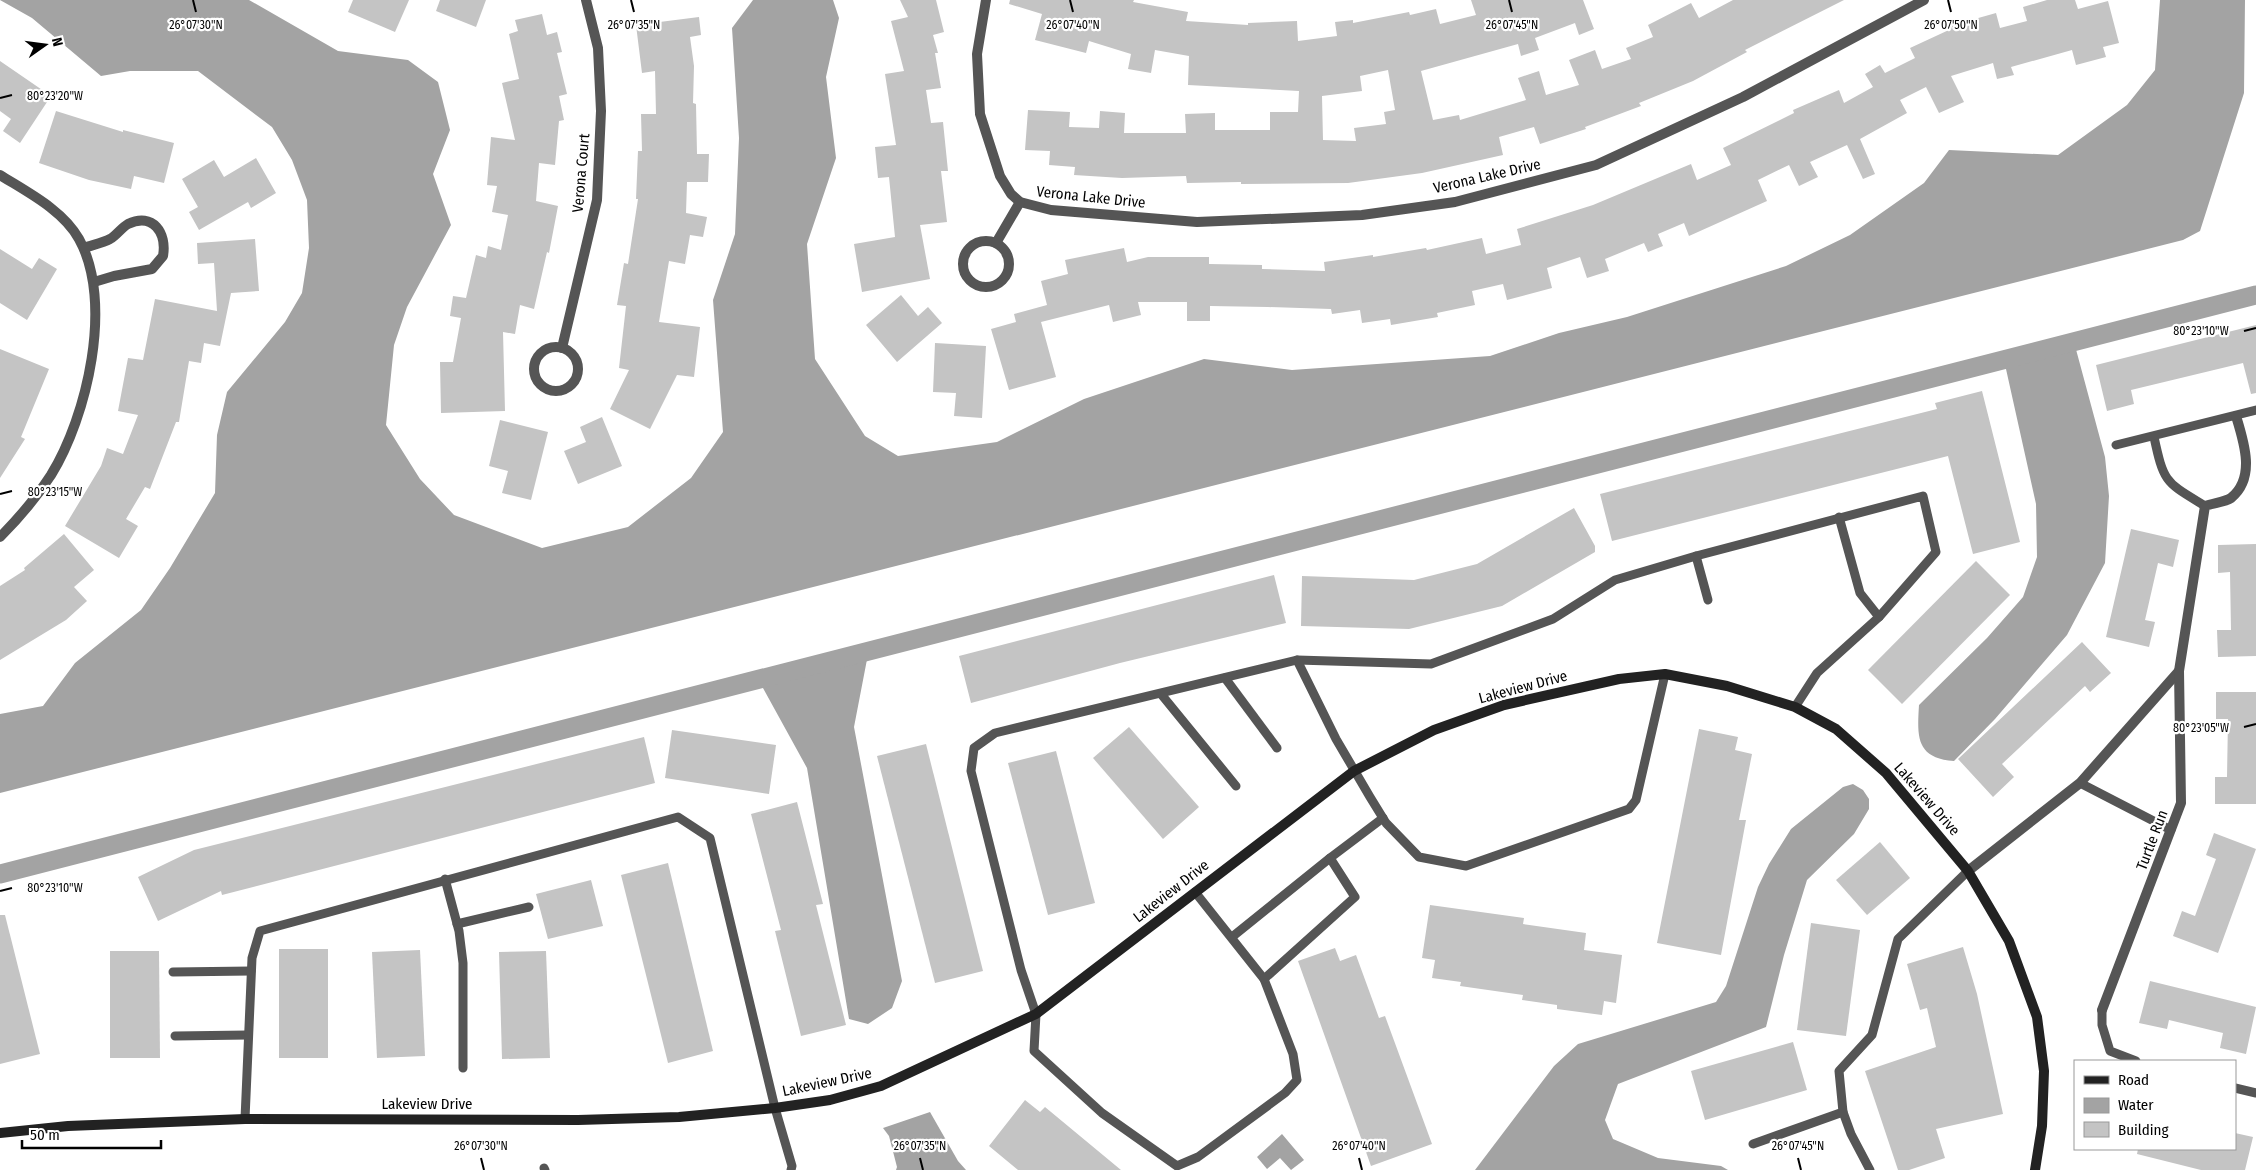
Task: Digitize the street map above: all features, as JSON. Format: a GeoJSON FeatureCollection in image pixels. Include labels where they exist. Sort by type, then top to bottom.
{"type":"FeatureCollection","features":[{"type":"Feature","properties":{"kind":"street","name":"Verona Court"},"geometry":{"type":"LineString","coordinates":[[562,348],[597,200],[602,111],[598,48],[586,0]]}},
{"type":"Feature","properties":{"kind":"street","name":"Verona Lake Drive"},"geometry":{"type":"LineString","coordinates":[[986,0],[977,54],[980,114],[1000,176],[1010,194],[1020,202],[1075,213],[1197,222],[1362,215],[1455,202],[1596,165],[1743,97],[1924,0]]}},
{"type":"Feature","properties":{"kind":"street"},"geometry":{"type":"LineString","coordinates":[[0,175],[54,211],[72,228],[84,248],[94,282],[95,315],[92,350],[82,399],[74,425],[51,474],[29,506],[0,537]]}},
{"type":"Feature","properties":{"kind":"street","name":"Verona Lake Drive"},"geometry":{"type":"LineString","coordinates":[[996,243],[1020,202]]}},
{"type":"Feature","properties":{"kind":"street"},"geometry":{"type":"LineString","coordinates":[[84,248],[113,237],[127,225],[145,220],[155,224],[163,237],[163,256],[152,270],[114,276],[94,282]]}},
{"type":"Feature","properties":{"kind":"street"},"geometry":{"type":"LineString","coordinates":[[981,241],[996,243],[1007,253],[1009,267],[1007,274],[997,284],[990,287],[976,285],[965,273],[963,265],[967,250],[981,241]]}},
{"type":"Feature","properties":{"kind":"street"},"geometry":{"type":"LineString","coordinates":[[548,348],[562,348],[574,356],[578,371],[572,385],[558,391],[550,390],[539,383],[536,377],[535,363],[537,357],[548,348]]}},
{"type":"Feature","properties":{"kind":"street"},"geometry":{"type":"LineString","coordinates":[[2205,506],[2231,498],[2245,482],[2249,457],[2236,416]]}},
{"type":"Feature","properties":{"kind":"street","name":"Turtle Run"},"geometry":{"type":"LineString","coordinates":[[2102,1010],[2181,803],[2179,671],[2205,506]]}},
{"type":"Feature","properties":{"kind":"street"},"geometry":{"type":"LineString","coordinates":[[1968,871],[2080,783],[2179,671]]}},
{"type":"Feature","properties":{"kind":"street","name":"Lakeview Drive"},"geometry":{"type":"LineString","coordinates":[[0,1133],[68,1126],[244,1118],[578,1120],[679,1118],[830,1100],[881,1086],[1036,1014],[1354,771],[1434,730],[1504,705],[1619,679],[1665,674],[1727,686],[1795,707],[1836,729],[1886,773],[1968,871],[2009,941],[2037,1017],[2044,1070],[2042,1126],[2035,1170]]}},
{"type":"Feature","properties":{"kind":"lane"},"geometry":{"type":"LineString","coordinates":[[2116,446],[2256,410]]}},
{"type":"Feature","properties":{"kind":"lane"},"geometry":{"type":"LineString","coordinates":[[2154,437],[2160,464],[2169,484],[2205,506]]}},
{"type":"Feature","properties":{"kind":"lane"},"geometry":{"type":"LineString","coordinates":[[1195,892],[1264,979],[1293,1054],[1297,1080],[1285,1093],[1198,1157],[1177,1166],[1102,1113],[1034,1051],[1036,1014],[1020,970],[971,772],[974,748],[995,733],[1297,660],[1431,664],[1553,620],[1615,580],[1839,517],[1923,496],[1936,552],[1879,617],[1817,673],[1795,707]]}},
{"type":"Feature","properties":{"kind":"lane"},"geometry":{"type":"LineString","coordinates":[[1839,517],[1860,594],[1879,617]]}},
{"type":"Feature","properties":{"kind":"lane"},"geometry":{"type":"LineString","coordinates":[[1696,556],[1708,600]]}},
{"type":"Feature","properties":{"kind":"lane"},"geometry":{"type":"LineString","coordinates":[[1297,660],[1354,771],[1383,818],[1419,857],[1466,866],[1629,809],[1636,800],[1665,674]]}},
{"type":"Feature","properties":{"kind":"lane"},"geometry":{"type":"LineString","coordinates":[[1225,678],[1277,748]]}},
{"type":"Feature","properties":{"kind":"lane"},"geometry":{"type":"LineString","coordinates":[[1161,694],[1236,786]]}},
{"type":"Feature","properties":{"kind":"lane"},"geometry":{"type":"LineString","coordinates":[[2080,783],[2171,830]]}},
{"type":"Feature","properties":{"kind":"lane"},"geometry":{"type":"LineString","coordinates":[[244,1118],[252,958],[260,931],[678,817],[710,838],[775,1108],[792,1166],[791,1170]]}},
{"type":"Feature","properties":{"kind":"lane"},"geometry":{"type":"LineString","coordinates":[[1232,937],[1383,818]]}},
{"type":"Feature","properties":{"kind":"lane"},"geometry":{"type":"LineString","coordinates":[[1264,979],[1355,897],[1330,858]]}},
{"type":"Feature","properties":{"kind":"lane"},"geometry":{"type":"LineString","coordinates":[[1870,1170],[1842,1112],[1839,1071],[1872,1035],[1898,939],[1968,871]]}},
{"type":"Feature","properties":{"kind":"lane"},"geometry":{"type":"LineString","coordinates":[[445,879],[457,924],[462,963],[463,1068]]}},
{"type":"Feature","properties":{"kind":"lane"},"geometry":{"type":"LineString","coordinates":[[457,924],[529,907]]}},
{"type":"Feature","properties":{"kind":"lane"},"geometry":{"type":"LineString","coordinates":[[173,972],[251,971]]}},
{"type":"Feature","properties":{"kind":"lane"},"geometry":{"type":"LineString","coordinates":[[2102,1010],[2102,1026],[2110,1051],[2133,1060]]}},
{"type":"Feature","properties":{"kind":"lane"},"geometry":{"type":"LineString","coordinates":[[175,1036],[248,1035]]}},
{"type":"Feature","properties":{"kind":"lane"},"geometry":{"type":"LineString","coordinates":[[2236,1088],[2256,1093]]}},
{"type":"Feature","properties":{"kind":"lane"},"geometry":{"type":"LineString","coordinates":[[1753,1144],[1842,1112]]}},
{"type":"Feature","properties":{"kind":"water"},"geometry":{"type":"Polygon","coordinates":[[[0,0],[249,0],[338,51],[408,60],[438,82],[450,130],[433,174],[451,225],[407,307],[394,345],[386,425],[420,479],[454,515],[542,548],[628,527],[691,478],[723,432],[713,300],[735,234],[739,138],[732,28],[753,0],[833,0],[839,18],[826,77],[836,158],[807,244],[815,359],[865,436],[898,456],[997,442],[1084,399],[1204,359],[1292,370],[1490,356],[1559,333],[1627,317],[1786,266],[1850,235],[1924,183],[1949,150],[2058,155],[2127,105],[2155,70],[2160,0],[2245,0],[2244,93],[2200,231],[2183,240],[0,793],[0,714],[43,706],[75,663],[141,610],[170,568],[215,493],[217,435],[227,392],[285,322],[302,293],[309,248],[307,200],[292,160],[272,127],[198,71],[130,71],[101,76],[32,18],[0,0]]]}},
{"type":"Feature","properties":{"kind":"water"},"geometry":{"type":"Polygon","coordinates":[[[2074,342],[2105,457],[2109,496],[2105,563],[2067,635],[1995,719],[1954,761],[1942,759],[1932,755],[1921,744],[1918,727],[1919,705],[1987,638],[2023,597],[2037,557],[2036,504],[2004,360],[2074,342]]]}},
{"type":"Feature","properties":{"kind":"water"},"geometry":{"type":"Polygon","coordinates":[[[869,649],[854,727],[902,981],[892,1008],[868,1024],[849,1019],[807,768],[758,679],[869,649]]]}},
{"type":"Feature","properties":{"kind":"water"},"geometry":{"type":"Polygon","coordinates":[[[1853,784],[1863,790],[1869,799],[1869,809],[1854,834],[1807,880],[1784,955],[1766,1027],[1618,1084],[1605,1120],[1613,1139],[1658,1158],[1721,1166],[1728,1170],[1475,1170],[1554,1066],[1578,1044],[1716,1002],[1726,986],[1758,887],[1769,864],[1791,829],[1843,787],[1853,784]]]}},
{"type":"Feature","properties":{"kind":"water"},"geometry":{"type":"Polygon","coordinates":[[[930,1112],[958,1161],[966,1170],[896,1170],[897,1167],[889,1136],[883,1128],[930,1112]]]}},
{"type":"Feature","properties":{"kind":"water"},"geometry":{"type":"Polygon","coordinates":[[[1282,1134],[1304,1160],[1291,1170],[1280,1158],[1267,1169],[1257,1157],[1282,1134]]]}},
{"type":"Feature","properties":{"kind":"building"},"geometry":{"type":"Polygon","coordinates":[[[353,0],[409,0],[395,32],[348,12],[353,0]]]}},
{"type":"Feature","properties":{"kind":"building"},"geometry":{"type":"Polygon","coordinates":[[[440,0],[486,0],[476,27],[436,11],[440,0]]]}},
{"type":"Feature","properties":{"kind":"building"},"geometry":{"type":"Polygon","coordinates":[[[900,0],[936,0],[944,32],[933,35],[938,53],[935,53],[941,88],[926,90],[931,123],[943,122],[948,171],[941,171],[947,222],[920,225],[930,279],[862,292],[854,244],[895,237],[889,177],[878,178],[875,147],[896,145],[885,74],[904,71],[891,21],[908,17],[900,0]]]}},
{"type":"Feature","properties":{"kind":"building"},"geometry":{"type":"Polygon","coordinates":[[[1010,0],[1134,0],[1133,2],[1188,12],[1186,21],[1248,25],[1248,23],[1297,21],[1298,41],[1337,36],[1335,22],[1353,20],[1353,23],[1409,12],[1410,15],[1436,9],[1440,24],[1476,15],[1471,0],[1583,0],[1594,29],[1579,35],[1575,23],[1535,38],[1539,50],[1521,56],[1518,44],[1421,71],[1433,120],[1459,115],[1460,120],[1526,100],[1518,78],[1539,71],[1546,95],[1579,85],[1569,60],[1595,50],[1602,69],[1631,59],[1626,48],[1653,37],[1648,25],[1691,3],[1699,18],[1733,0],[1844,0],[1745,50],[1747,52],[1693,81],[1639,103],[1641,106],[1585,127],[1586,129],[1540,144],[1534,127],[1499,137],[1503,155],[1422,173],[1348,183],[1241,184],[1241,182],[1187,183],[1186,176],[1122,178],[1074,175],[1075,167],[1049,165],[1050,151],[1025,150],[1028,110],[1070,112],[1069,127],[1099,128],[1100,111],[1125,113],[1124,133],[1186,133],[1185,114],[1215,113],[1215,130],[1270,130],[1270,112],[1298,112],[1299,91],[1188,85],[1189,56],[1155,50],[1151,73],[1128,69],[1131,54],[1089,41],[1086,53],[1035,40],[1042,14],[1009,4],[1010,0]],[[1388,70],[1360,76],[1362,91],[1322,96],[1323,140],[1356,141],[1354,128],[1386,124],[1384,112],[1395,110],[1388,70]]]}},
{"type":"Feature","properties":{"kind":"building"},"geometry":{"type":"Polygon","coordinates":[[[2047,0],[2075,0],[2078,9],[2108,1],[2119,43],[2103,47],[2106,57],[2076,65],[2072,50],[2011,67],[2014,75],[1997,79],[1993,63],[1951,76],[1964,102],[1939,113],[1926,87],[1900,100],[1907,113],[1860,139],[1875,174],[1863,179],[1847,145],[1810,162],[1818,177],[1799,186],[1789,165],[1758,180],[1767,201],[1689,236],[1684,223],[1658,234],[1663,246],[1648,252],[1644,243],[1605,259],[1609,271],[1587,278],[1580,257],[1547,268],[1552,288],[1507,300],[1503,284],[1472,291],[1475,305],[1437,313],[1438,317],[1391,325],[1390,319],[1362,323],[1360,310],[1332,314],[1331,309],[1268,307],[1210,306],[1210,321],[1187,321],[1187,302],[1138,302],[1141,315],[1113,322],[1109,305],[1041,322],[1056,377],[1009,390],[991,329],[1016,322],[1014,314],[1047,305],[1041,281],[1068,274],[1065,260],[1124,248],[1127,262],[1148,257],[1209,257],[1209,264],[1262,265],[1262,269],[1325,271],[1324,262],[1373,255],[1373,257],[1426,248],[1427,250],[1482,238],[1486,254],[1521,245],[1517,229],[1593,205],[1691,164],[1697,180],[1731,165],[1723,148],[1794,113],[1793,110],[1839,90],[1844,103],[1873,87],[1865,74],[1880,65],[1885,73],[1915,58],[1910,48],[1951,29],[1950,26],[1996,13],[2000,28],[2027,21],[2023,7],[2047,0]]]}},
{"type":"Feature","properties":{"kind":"building"},"geometry":{"type":"Polygon","coordinates":[[[542,14],[547,35],[557,32],[562,52],[557,53],[567,94],[559,96],[564,120],[559,121],[555,165],[539,163],[536,201],[558,206],[549,253],[547,252],[534,309],[520,305],[515,334],[503,332],[505,411],[441,413],[440,362],[453,362],[461,318],[450,316],[453,296],[466,298],[476,255],[486,258],[488,246],[501,250],[508,215],[492,212],[497,186],[487,185],[491,137],[515,140],[502,83],[519,79],[509,34],[518,31],[515,20],[542,14]]]}},
{"type":"Feature","properties":{"kind":"building"},"geometry":{"type":"Polygon","coordinates":[[[699,17],[701,35],[690,37],[694,66],[693,103],[696,104],[697,154],[709,154],[708,182],[687,182],[686,213],[707,217],[703,237],[690,235],[685,264],[669,261],[659,322],[700,327],[694,377],[677,375],[650,429],[610,409],[629,370],[619,368],[626,306],[617,305],[624,263],[628,264],[638,199],[636,199],[638,151],[642,151],[641,114],[656,114],[655,71],[642,73],[636,25],[699,17]]]}},
{"type":"Feature","properties":{"kind":"building"},"geometry":{"type":"Polygon","coordinates":[[[0,61],[51,96],[20,143],[3,131],[11,119],[0,111],[0,61]]]}},
{"type":"Feature","properties":{"kind":"building"},"geometry":{"type":"Polygon","coordinates":[[[56,111],[123,132],[123,130],[174,143],[164,183],[134,176],[131,189],[89,180],[39,163],[56,111]]]}},
{"type":"Feature","properties":{"kind":"building"},"geometry":{"type":"Polygon","coordinates":[[[256,158],[276,193],[251,208],[248,202],[199,230],[189,212],[198,207],[182,179],[214,160],[224,177],[256,158]]]}},
{"type":"Feature","properties":{"kind":"building"},"geometry":{"type":"Polygon","coordinates":[[[255,239],[259,291],[231,293],[220,346],[204,343],[201,363],[189,361],[179,422],[176,422],[150,489],[145,487],[126,519],[138,526],[119,558],[65,526],[101,466],[107,448],[123,454],[138,415],[118,411],[128,358],[143,360],[155,299],[217,311],[214,263],[198,264],[197,243],[255,239]]]}},
{"type":"Feature","properties":{"kind":"building"},"geometry":{"type":"Polygon","coordinates":[[[0,249],[32,269],[39,258],[57,269],[27,320],[0,303],[0,249]]]}},
{"type":"Feature","properties":{"kind":"building"},"geometry":{"type":"Polygon","coordinates":[[[901,295],[918,316],[928,307],[942,323],[897,362],[866,325],[901,295]]]}},
{"type":"Feature","properties":{"kind":"building"},"geometry":{"type":"Polygon","coordinates":[[[2256,325],[2256,393],[2251,394],[2243,363],[2131,390],[2134,404],[2107,411],[2096,365],[2256,325]]]}},
{"type":"Feature","properties":{"kind":"building"},"geometry":{"type":"Polygon","coordinates":[[[935,343],[986,346],[982,418],[954,416],[956,393],[933,392],[935,343]]]}},
{"type":"Feature","properties":{"kind":"building"},"geometry":{"type":"Polygon","coordinates":[[[0,349],[49,369],[21,437],[25,439],[0,478],[0,349]]]}},
{"type":"Feature","properties":{"kind":"building"},"geometry":{"type":"Polygon","coordinates":[[[1982,391],[2020,542],[1973,554],[1948,456],[1612,541],[1600,494],[1937,409],[1935,403],[1982,391]]]}},
{"type":"Feature","properties":{"kind":"building"},"geometry":{"type":"Polygon","coordinates":[[[602,417],[622,466],[578,484],[564,451],[586,442],[580,427],[602,417]]]}},
{"type":"Feature","properties":{"kind":"building"},"geometry":{"type":"Polygon","coordinates":[[[500,420],[548,432],[531,500],[502,493],[508,471],[489,466],[500,420]]]}},
{"type":"Feature","properties":{"kind":"building"},"geometry":{"type":"Polygon","coordinates":[[[1574,508],[1595,546],[1595,552],[1502,606],[1409,629],[1301,626],[1302,576],[1414,580],[1477,564],[1574,508]]]}},
{"type":"Feature","properties":{"kind":"building"},"geometry":{"type":"Polygon","coordinates":[[[2131,529],[2179,540],[2173,567],[2158,563],[2145,620],[2155,622],[2149,647],[2106,637],[2131,529]]]}},
{"type":"Feature","properties":{"kind":"building"},"geometry":{"type":"Polygon","coordinates":[[[64,534],[94,570],[74,587],[87,601],[66,620],[0,660],[0,586],[25,570],[24,568],[64,534]]]}},
{"type":"Feature","properties":{"kind":"building"},"geometry":{"type":"Polygon","coordinates":[[[2256,544],[2256,656],[2218,657],[2217,630],[2231,630],[2230,572],[2218,573],[2218,545],[2256,544]]]}},
{"type":"Feature","properties":{"kind":"building"},"geometry":{"type":"Polygon","coordinates":[[[1976,561],[2010,595],[1902,704],[1868,670],[1976,561]]]}},
{"type":"Feature","properties":{"kind":"building"},"geometry":{"type":"Polygon","coordinates":[[[1274,575],[1286,623],[1120,663],[971,703],[959,656],[1274,575]]]}},
{"type":"Feature","properties":{"kind":"building"},"geometry":{"type":"Polygon","coordinates":[[[2082,642],[2111,673],[2090,692],[2085,686],[2002,764],[2014,777],[1993,797],[1958,759],[2082,642]]]}},
{"type":"Feature","properties":{"kind":"building"},"geometry":{"type":"Polygon","coordinates":[[[2216,692],[2256,692],[2256,804],[2215,804],[2215,777],[2227,777],[2228,719],[2216,719],[2216,692]]]}},
{"type":"Feature","properties":{"kind":"building"},"geometry":{"type":"Polygon","coordinates":[[[1129,727],[1199,807],[1163,839],[1093,758],[1129,727]]]}},
{"type":"Feature","properties":{"kind":"building"},"geometry":{"type":"Polygon","coordinates":[[[1699,729],[1738,737],[1735,750],[1752,754],[1739,820],[1746,820],[1721,955],[1657,943],[1699,729]]]}},
{"type":"Feature","properties":{"kind":"building"},"geometry":{"type":"Polygon","coordinates":[[[672,730],[776,745],[769,794],[665,778],[672,730]]]}},
{"type":"Feature","properties":{"kind":"building"},"geometry":{"type":"Polygon","coordinates":[[[644,737],[655,783],[222,895],[221,891],[158,921],[138,877],[194,850],[644,737]]]}},
{"type":"Feature","properties":{"kind":"building"},"geometry":{"type":"Polygon","coordinates":[[[926,744],[983,971],[935,983],[877,756],[926,744]]]}},
{"type":"Feature","properties":{"kind":"building"},"geometry":{"type":"Polygon","coordinates":[[[1056,751],[1095,903],[1048,915],[1008,763],[1056,751]]]}},
{"type":"Feature","properties":{"kind":"building"},"geometry":{"type":"Polygon","coordinates":[[[797,802],[823,904],[816,905],[846,1025],[801,1036],[775,931],[781,930],[751,814],[797,802]]]}},
{"type":"Feature","properties":{"kind":"building"},"geometry":{"type":"Polygon","coordinates":[[[2214,833],[2256,849],[2218,953],[2173,936],[2182,911],[2195,916],[2216,859],[2206,855],[2214,833]]]}},
{"type":"Feature","properties":{"kind":"building"},"geometry":{"type":"Polygon","coordinates":[[[1880,842],[1910,878],[1867,915],[1836,880],[1880,842]]]}},
{"type":"Feature","properties":{"kind":"building"},"geometry":{"type":"Polygon","coordinates":[[[668,863],[713,1051],[668,1063],[621,875],[668,863]]]}},
{"type":"Feature","properties":{"kind":"building"},"geometry":{"type":"Polygon","coordinates":[[[591,880],[603,926],[548,939],[536,894],[591,880]]]}},
{"type":"Feature","properties":{"kind":"building"},"geometry":{"type":"Polygon","coordinates":[[[1430,905],[1524,918],[1523,924],[1586,933],[1584,950],[1622,955],[1616,1003],[1604,1001],[1602,1015],[1557,1009],[1557,1005],[1522,1000],[1523,995],[1460,986],[1461,982],[1432,978],[1435,960],[1422,958],[1430,905]]]}},
{"type":"Feature","properties":{"kind":"building"},"geometry":{"type":"Polygon","coordinates":[[[0,915],[5,915],[40,1054],[0,1064],[0,915]]]}},
{"type":"Feature","properties":{"kind":"building"},"geometry":{"type":"Polygon","coordinates":[[[1811,923],[1860,930],[1846,1036],[1797,1030],[1811,923]]]}},
{"type":"Feature","properties":{"kind":"building"},"geometry":{"type":"Polygon","coordinates":[[[1963,947],[1977,994],[2003,1114],[1936,1129],[1945,1158],[1909,1170],[1898,1170],[1865,1071],[1936,1047],[1927,1008],[1920,1010],[1907,964],[1963,947]]]}},
{"type":"Feature","properties":{"kind":"building"},"geometry":{"type":"Polygon","coordinates":[[[1335,948],[1340,961],[1356,955],[1379,1018],[1385,1016],[1432,1144],[1371,1166],[1298,961],[1335,948]]]}},
{"type":"Feature","properties":{"kind":"building"},"geometry":{"type":"Polygon","coordinates":[[[279,949],[328,949],[328,1058],[279,1058],[279,949]]]}},
{"type":"Feature","properties":{"kind":"building"},"geometry":{"type":"Polygon","coordinates":[[[420,950],[425,1056],[377,1058],[372,952],[420,950]]]}},
{"type":"Feature","properties":{"kind":"building"},"geometry":{"type":"Polygon","coordinates":[[[110,951],[159,951],[160,1058],[110,1058],[110,951]]]}},
{"type":"Feature","properties":{"kind":"building"},"geometry":{"type":"Polygon","coordinates":[[[546,951],[550,1058],[502,1059],[499,952],[546,951]]]}},
{"type":"Feature","properties":{"kind":"building"},"geometry":{"type":"Polygon","coordinates":[[[2150,981],[2256,1007],[2246,1054],[2220,1048],[2223,1033],[2169,1020],[2167,1029],[2139,1023],[2150,981]]]}},
{"type":"Feature","properties":{"kind":"building"},"geometry":{"type":"Polygon","coordinates":[[[1793,1042],[1807,1090],[1705,1120],[1691,1071],[1793,1042]]]}},
{"type":"Feature","properties":{"kind":"building"},"geometry":{"type":"Polygon","coordinates":[[[1025,1100],[1040,1112],[1045,1107],[1121,1170],[1018,1170],[989,1146],[1025,1100]]]}},
{"type":"Feature","properties":{"kind":"building"},"geometry":{"type":"Polygon","coordinates":[[[2236,1133],[2253,1137],[2245,1170],[2201,1170],[2137,1154],[2138,1150],[2236,1150],[2236,1133]]]}},
{"type":"Feature","properties":{"kind":"waterway"},"geometry":{"type":"LineString","coordinates":[[0,874],[2256,295]]}}]}
